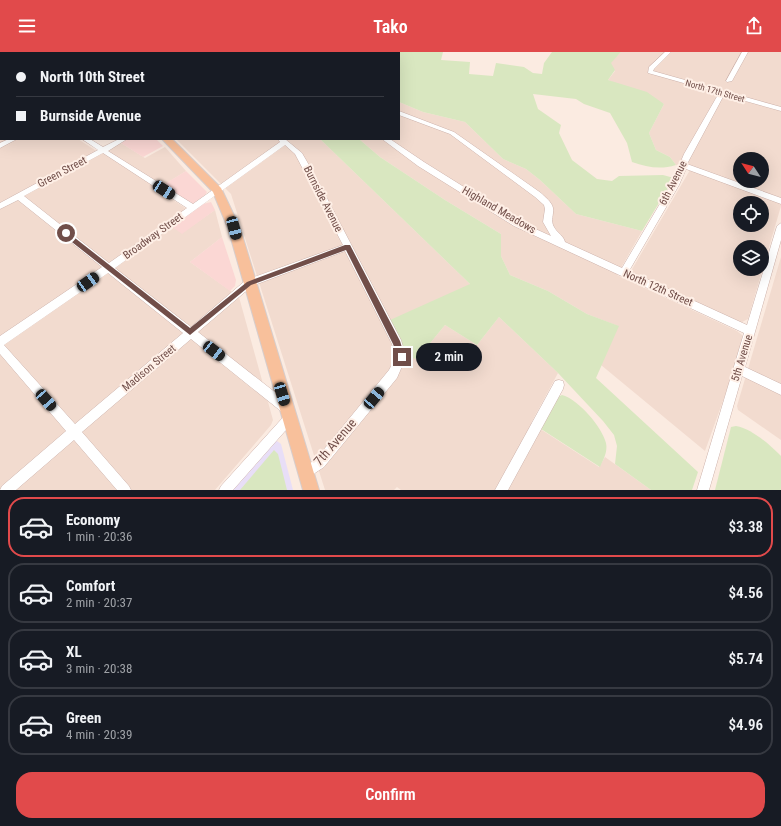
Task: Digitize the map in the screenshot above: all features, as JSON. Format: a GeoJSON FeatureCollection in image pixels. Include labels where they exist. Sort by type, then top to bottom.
{"type":"FeatureCollection","features":[{"type":"Feature","properties":{"kind":"main road"},"geometry":{"type":"LineString","coordinates":[[169,140],[217,190],[234,228],[311,490]]}},
{"type":"Feature","properties":{"kind":"street","name":"North 17th Street"},"geometry":{"type":"LineString","coordinates":[[668,52],[651,68],[650,72],[781,109]]}},
{"type":"Feature","properties":{"kind":"street"},"geometry":{"type":"LineString","coordinates":[[729,81],[745,52]]}},
{"type":"Feature","properties":{"kind":"street","name":"6th Avenue"},"geometry":{"type":"LineString","coordinates":[[624,272],[675,186],[683,165],[722,93]]}},
{"type":"Feature","properties":{"kind":"street","name":"Highland Meadows"},"geometry":{"type":"LineString","coordinates":[[400,113],[452,132],[538,195],[547,204],[549,209],[547,222],[552,232],[566,246]]}},
{"type":"Feature","properties":{"kind":"street"},"geometry":{"type":"LineString","coordinates":[[0,146],[12,140]]}},
{"type":"Feature","properties":{"kind":"street"},"geometry":{"type":"LineString","coordinates":[[86,140],[193,208]]}},
{"type":"Feature","properties":{"kind":"street","name":"Green Street"},"geometry":{"type":"LineString","coordinates":[[0,206],[122,140]]}},
{"type":"Feature","properties":{"kind":"street","name":"Highland Meadows"},"geometry":{"type":"LineString","coordinates":[[386,140],[496,212],[566,246]]}},
{"type":"Feature","properties":{"kind":"street","name":"Broadway Street"},"geometry":{"type":"LineString","coordinates":[[0,342],[109,268],[283,141]]}},
{"type":"Feature","properties":{"kind":"street","name":"Burnside Avenue"},"geometry":{"type":"LineString","coordinates":[[283,141],[298,153],[397,343],[402,357],[393,374],[364,410]]}},
{"type":"Feature","properties":{"kind":"street"},"geometry":{"type":"LineString","coordinates":[[683,165],[781,201]]}},
{"type":"Feature","properties":{"kind":"street"},"geometry":{"type":"LineString","coordinates":[[18,196],[190,332],[288,413],[225,490]]}},
{"type":"Feature","properties":{"kind":"street","name":"5th Avenue"},"geometry":{"type":"LineString","coordinates":[[704,490],[738,369],[781,226]]}},
{"type":"Feature","properties":{"kind":"street","name":"North 12th Street"},"geometry":{"type":"LineString","coordinates":[[566,246],[750,331]]}},
{"type":"Feature","properties":{"kind":"street","name":"Madison Street"},"geometry":{"type":"LineString","coordinates":[[6,490],[249,283],[348,247]]}},
{"type":"Feature","properties":{"kind":"street"},"geometry":{"type":"LineString","coordinates":[[0,347],[73,432],[126,490]]}},
{"type":"Feature","properties":{"kind":"street"},"geometry":{"type":"LineString","coordinates":[[738,369],[781,390]]}},
{"type":"Feature","properties":{"kind":"street"},"geometry":{"type":"LineString","coordinates":[[501,490],[559,385]]}},
{"type":"Feature","properties":{"kind":"street","name":"7th Avenue"},"geometry":{"type":"LineString","coordinates":[[306,473],[320,463],[364,410]]}},
{"type":"Feature","properties":{"kind":"shaded area"},"geometry":{"type":"Polygon","coordinates":[[[621,52],[781,52],[781,206],[769,247],[769,240],[733,240],[733,276],[761,276],[748,319],[742,322],[737,322],[636,276],[631,271],[690,170],[676,165],[670,157],[656,150],[649,133],[664,104],[608,80],[615,71],[610,63],[621,52]]]}},
{"type":"Feature","properties":{"kind":"shaded area"},"geometry":{"type":"Polygon","coordinates":[[[400,102],[423,112],[465,122],[503,159],[526,169],[576,214],[642,231],[617,275],[737,331],[742,335],[744,342],[705,451],[601,365],[618,326],[587,314],[548,291],[510,275],[501,256],[501,234],[445,200],[380,157],[360,140],[400,140],[400,102]]]}},
{"type":"Feature","properties":{"kind":"shaded area"},"geometry":{"type":"Polygon","coordinates":[[[0,140],[80,140],[101,154],[121,143],[145,158],[165,147],[186,171],[157,189],[185,208],[182,233],[215,210],[222,237],[190,262],[239,297],[273,420],[271,425],[215,490],[0,490],[0,140]]]}},
{"type":"Feature","properties":{"kind":"shaded area"},"geometry":{"type":"Polygon","coordinates":[[[126,140],[157,140],[163,146],[143,157],[121,143],[126,140]]]}},
{"type":"Feature","properties":{"kind":"shaded area"},"geometry":{"type":"Polygon","coordinates":[[[177,140],[321,140],[470,284],[417,359],[445,325],[477,345],[499,317],[558,373],[531,423],[599,467],[605,457],[651,490],[401,490],[397,487],[394,490],[325,490],[231,194],[177,140]]]}},
{"type":"Feature","properties":{"kind":"shaded area"},"geometry":{"type":"Polygon","coordinates":[[[186,171],[207,192],[194,203],[191,203],[163,185],[186,171]]]}},
{"type":"Feature","properties":{"kind":"shaded area"},"geometry":{"type":"Polygon","coordinates":[[[211,202],[215,210],[182,234],[171,226],[203,204],[211,202]]]}},
{"type":"Feature","properties":{"kind":"shaded area"},"geometry":{"type":"Polygon","coordinates":[[[222,237],[236,280],[235,286],[230,291],[190,262],[222,237]]]}},
{"type":"Feature","properties":{"kind":"shaded area"},"geometry":{"type":"Polygon","coordinates":[[[781,257],[781,440],[738,410],[737,406],[781,257]]]}},
{"type":"Feature","properties":{"kind":"shaded area"},"geometry":{"type":"Polygon","coordinates":[[[277,441],[281,444],[293,490],[232,490],[273,443],[277,441]]]}},
{"type":"Feature","properties":{"kind":"green space"},"geometry":{"type":"Polygon","coordinates":[[[400,52],[443,52],[441,60],[470,62],[469,74],[493,76],[496,63],[524,67],[533,73],[542,74],[544,63],[552,52],[621,52],[611,63],[615,70],[608,80],[647,92],[664,104],[649,133],[656,150],[670,157],[676,165],[670,167],[654,167],[632,162],[627,143],[610,113],[584,104],[576,99],[533,94],[538,109],[561,125],[559,133],[572,160],[597,179],[612,181],[619,176],[663,175],[674,178],[642,231],[576,214],[526,169],[503,159],[465,122],[423,112],[400,102],[400,52]]]}},
{"type":"Feature","properties":{"kind":"green space"},"geometry":{"type":"Polygon","coordinates":[[[321,140],[360,140],[380,157],[445,200],[501,234],[501,256],[510,275],[548,291],[587,314],[619,326],[596,378],[698,472],[692,490],[651,490],[615,464],[617,446],[614,435],[603,421],[558,373],[499,317],[477,345],[445,325],[417,359],[407,357],[390,320],[470,284],[321,140]]]}},
{"type":"Feature","properties":{"kind":"green space"},"geometry":{"type":"Polygon","coordinates":[[[562,395],[575,402],[582,408],[600,429],[606,443],[606,450],[600,467],[538,427],[555,398],[562,395]]]}},
{"type":"Feature","properties":{"kind":"green space"},"geometry":{"type":"Polygon","coordinates":[[[736,426],[748,430],[766,442],[781,456],[781,490],[715,490],[731,427],[736,426]]]}},
{"type":"Feature","properties":{"kind":"green space"},"geometry":{"type":"Polygon","coordinates":[[[274,450],[278,454],[287,490],[240,490],[274,450]]]}},
{"type":"Feature","properties":{"kind":"route"},"geometry":{"type":"LineString","coordinates":[[66,233],[190,332],[249,283],[348,247],[364,281],[397,343],[402,357]]}}]}
